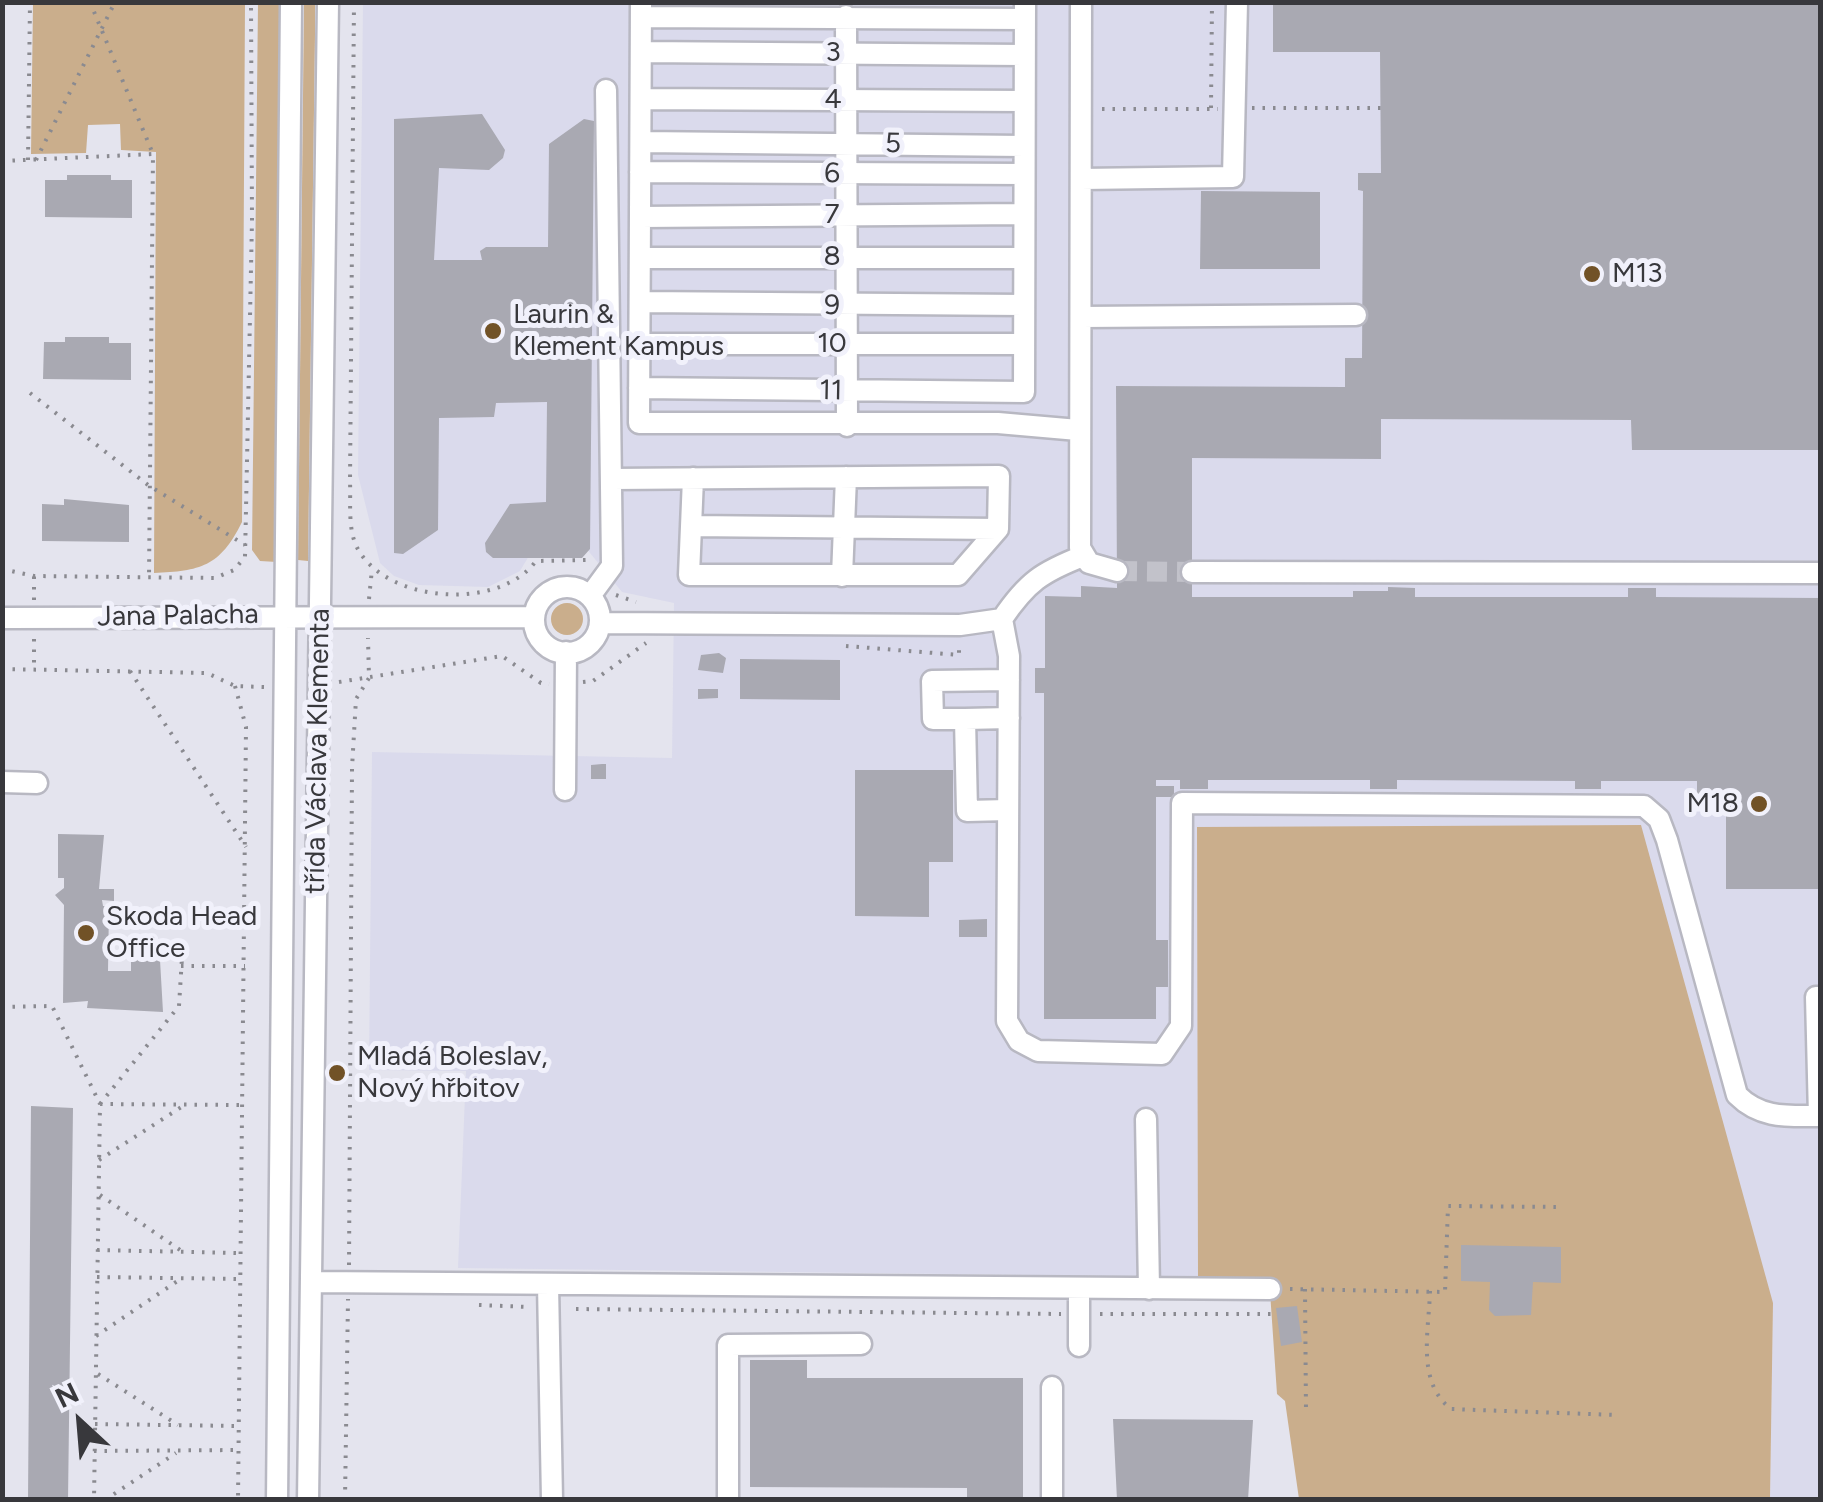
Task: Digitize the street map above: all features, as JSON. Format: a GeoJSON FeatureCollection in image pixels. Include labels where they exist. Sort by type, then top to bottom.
{"type":"FeatureCollection","features":[{"type":"Feature","properties":{"kind":"street","name":"třída Václava Klementa"},"geometry":{"type":"LineString","coordinates":[[278,1500],[291,2]]}},
{"type":"Feature","properties":{"kind":"street","name":"třída Václava Klementa"},"geometry":{"type":"LineString","coordinates":[[308,1500],[328,2]]}},
{"type":"Feature","properties":{"kind":"street"},"geometry":{"type":"LineString","coordinates":[[1081,2],[1078,430],[1083,556]]}},
{"type":"Feature","properties":{"kind":"street"},"geometry":{"type":"LineString","coordinates":[[1081,179],[1233,177],[1237,2]]}},
{"type":"Feature","properties":{"kind":"street"},"geometry":{"type":"LineString","coordinates":[[1024,344],[1024,11],[905,10],[846,16],[768,10],[642,10],[638,422],[847,426],[998,423],[1078,430]]}},
{"type":"Feature","properties":{"kind":"street"},"geometry":{"type":"LineString","coordinates":[[846,16],[847,426]]}},
{"type":"Feature","properties":{"kind":"street","name":"3"},"geometry":{"type":"LineString","coordinates":[[641,52],[1024,54]]}},
{"type":"Feature","properties":{"kind":"street"},"geometry":{"type":"LineString","coordinates":[[596,588],[559,588],[542,598],[534,617],[545,645],[566,652],[592,641],[600,622],[596,588],[612,566],[606,90]]}},
{"type":"Feature","properties":{"kind":"street","name":"4"},"geometry":{"type":"LineString","coordinates":[[641,99],[1024,101]]}},
{"type":"Feature","properties":{"kind":"street","name":"5"},"geometry":{"type":"LineString","coordinates":[[641,142],[1024,146]]}},
{"type":"Feature","properties":{"kind":"street","name":"6"},"geometry":{"type":"LineString","coordinates":[[640,172],[1024,174]]}},
{"type":"Feature","properties":{"kind":"street","name":"7"},"geometry":{"type":"LineString","coordinates":[[640,216],[1024,214]]}},
{"type":"Feature","properties":{"kind":"street","name":"8"},"geometry":{"type":"LineString","coordinates":[[640,258],[1024,258]]}},
{"type":"Feature","properties":{"kind":"street","name":"9"},"geometry":{"type":"LineString","coordinates":[[640,302],[1024,305]]}},
{"type":"Feature","properties":{"kind":"street"},"geometry":{"type":"LineString","coordinates":[[1081,317],[1356,316]]}},
{"type":"Feature","properties":{"kind":"street","name":"10"},"geometry":{"type":"LineString","coordinates":[[639,344],[1024,344]]}},
{"type":"Feature","properties":{"kind":"street","name":"11"},"geometry":{"type":"LineString","coordinates":[[639,388],[1024,392],[1024,344]]}},
{"type":"Feature","properties":{"kind":"street"},"geometry":{"type":"LineString","coordinates":[[612,479],[693,478],[998,476],[998,529],[958,575],[688,575],[693,478]]}},
{"type":"Feature","properties":{"kind":"street"},"geometry":{"type":"LineString","coordinates":[[842,576],[846,477]]}},
{"type":"Feature","properties":{"kind":"street"},"geometry":{"type":"LineString","coordinates":[[690,526],[998,529]]}},
{"type":"Feature","properties":{"kind":"street"},"geometry":{"type":"LineString","coordinates":[[1083,556],[1099,568],[1116,571]]}},
{"type":"Feature","properties":{"kind":"street"},"geometry":{"type":"LineString","coordinates":[[1083,556],[1049,570],[1024,587],[1002,619],[1009,680],[1007,1020],[1019,1041],[1038,1052],[1162,1054],[1182,1026],[1182,803],[1644,806],[1658,819],[1668,840],[1737,1095],[1752,1110],[1778,1116],[1820,1116],[1816,997],[1820,997]]}},
{"type":"Feature","properties":{"kind":"street"},"geometry":{"type":"LineString","coordinates":[[1192,572],[1820,573]]}},
{"type":"Feature","properties":{"kind":"street","name":"Jana Palacha"},"geometry":{"type":"LineString","coordinates":[[2,618],[534,617]]}},
{"type":"Feature","properties":{"kind":"street"},"geometry":{"type":"LineString","coordinates":[[600,622],[645,634],[674,624],[960,625],[1002,619]]}},
{"type":"Feature","properties":{"kind":"street"},"geometry":{"type":"LineString","coordinates":[[565,790],[566,652]]}},
{"type":"Feature","properties":{"kind":"street"},"geometry":{"type":"LineString","coordinates":[[1009,680],[932,681],[933,719],[1009,718]]}},
{"type":"Feature","properties":{"kind":"street"},"geometry":{"type":"LineString","coordinates":[[964,719],[967,812],[1008,810]]}},
{"type":"Feature","properties":{"kind":"street"},"geometry":{"type":"LineString","coordinates":[[2,782],[36,783]]}},
{"type":"Feature","properties":{"kind":"street"},"geometry":{"type":"LineString","coordinates":[[1146,1119],[1149,1288]]}},
{"type":"Feature","properties":{"kind":"street"},"geometry":{"type":"LineString","coordinates":[[312,1282],[1270,1288]]}},
{"type":"Feature","properties":{"kind":"street"},"geometry":{"type":"LineString","coordinates":[[548,1284],[552,1500]]}},
{"type":"Feature","properties":{"kind":"street"},"geometry":{"type":"LineString","coordinates":[[1079,1288],[1080,1346]]}},
{"type":"Feature","properties":{"kind":"street"},"geometry":{"type":"LineString","coordinates":[[728,1500],[728,1345],[860,1344]]}},
{"type":"Feature","properties":{"kind":"street"},"geometry":{"type":"LineString","coordinates":[[1052,1387],[1052,1500]]}},
{"type":"Feature","properties":{"kind":"path"},"geometry":{"type":"LineString","coordinates":[[28,160],[30,2]]}},
{"type":"Feature","properties":{"kind":"path"},"geometry":{"type":"LineString","coordinates":[[90,2],[153,154],[149,578]]}},
{"type":"Feature","properties":{"kind":"path"},"geometry":{"type":"LineString","coordinates":[[36,160],[115,2]]}},
{"type":"Feature","properties":{"kind":"path"},"geometry":{"type":"LineString","coordinates":[[2,569],[34,576],[215,578],[234,570],[245,557],[252,220],[250,2]]}},
{"type":"Feature","properties":{"kind":"path"},"geometry":{"type":"LineString","coordinates":[[354,2],[350,510],[356,547],[372,568],[418,590],[490,592],[510,586],[536,561],[587,560],[596,588],[646,605],[645,634]]}},
{"type":"Feature","properties":{"kind":"path"},"geometry":{"type":"LineString","coordinates":[[1212,2],[1212,109]]}},
{"type":"Feature","properties":{"kind":"path"},"geometry":{"type":"LineString","coordinates":[[2,161],[153,154]]}},
{"type":"Feature","properties":{"kind":"path"},"geometry":{"type":"LineString","coordinates":[[30,393],[148,485],[245,545]]}},
{"type":"Feature","properties":{"kind":"path"},"geometry":{"type":"LineString","coordinates":[[345,1500],[349,967],[356,700],[369,678],[502,656],[541,683],[593,681],[645,634],[674,624]]}},
{"type":"Feature","properties":{"kind":"path"},"geometry":{"type":"LineString","coordinates":[[2,669],[207,673],[234,686],[246,727],[238,1500]]}},
{"type":"Feature","properties":{"kind":"path"},"geometry":{"type":"LineString","coordinates":[[130,672],[247,848]]}},
{"type":"Feature","properties":{"kind":"path"},"geometry":{"type":"LineString","coordinates":[[100,1104],[179,1006],[182,941]]}},
{"type":"Feature","properties":{"kind":"path"},"geometry":{"type":"LineString","coordinates":[[181,966],[244,966]]}},
{"type":"Feature","properties":{"kind":"path"},"geometry":{"type":"LineString","coordinates":[[2,1008],[52,1006],[100,1104],[94,1500]]}},
{"type":"Feature","properties":{"kind":"path"},"geometry":{"type":"LineString","coordinates":[[100,1104],[242,1104]]}},
{"type":"Feature","properties":{"kind":"path"},"geometry":{"type":"LineString","coordinates":[[99,1160],[184,1105]]}},
{"type":"Feature","properties":{"kind":"path"},"geometry":{"type":"LineString","coordinates":[[98,1194],[183,1252]]}},
{"type":"Feature","properties":{"kind":"path"},"geometry":{"type":"LineString","coordinates":[[1270,1288],[1446,1292],[1448,1206],[1561,1207]]}},
{"type":"Feature","properties":{"kind":"path"},"geometry":{"type":"LineString","coordinates":[[97,1250],[240,1253]]}},
{"type":"Feature","properties":{"kind":"path"},"geometry":{"type":"LineString","coordinates":[[97,1277],[240,1278]]}},
{"type":"Feature","properties":{"kind":"path"},"geometry":{"type":"LineString","coordinates":[[96,1336],[182,1278]]}},
{"type":"Feature","properties":{"kind":"path"},"geometry":{"type":"LineString","coordinates":[[1305,1289],[1306,1412]]}},
{"type":"Feature","properties":{"kind":"path"},"geometry":{"type":"LineString","coordinates":[[1430,1291],[1428,1373],[1435,1397],[1451,1409],[1617,1416]]}},
{"type":"Feature","properties":{"kind":"path"},"geometry":{"type":"LineString","coordinates":[[479,1305],[534,1307]]}},
{"type":"Feature","properties":{"kind":"path"},"geometry":{"type":"LineString","coordinates":[[576,1309],[1273,1314]]}},
{"type":"Feature","properties":{"kind":"path"},"geometry":{"type":"LineString","coordinates":[[96,1372],[178,1425]]}},
{"type":"Feature","properties":{"kind":"path"},"geometry":{"type":"LineString","coordinates":[[95,1424],[238,1426]]}},
{"type":"Feature","properties":{"kind":"path"},"geometry":{"type":"LineString","coordinates":[[94,1452],[238,1450]]}},
{"type":"Feature","properties":{"kind":"path"},"geometry":{"type":"LineString","coordinates":[[105,1500],[180,1451]]}},
{"type":"Feature","properties":{"kind":"shaded area"},"geometry":{"type":"Polygon","coordinates":[[[33,3],[245,3],[242,522],[217,557],[196,568],[154,573],[156,152],[121,150],[120,124],[88,125],[86,153],[31,154],[33,3]]]}},
{"type":"Feature","properties":{"kind":"shaded area"},"geometry":{"type":"Polygon","coordinates":[[[258,3],[282,3],[277,562],[260,561],[252,550],[258,3]]]}},
{"type":"Feature","properties":{"kind":"shaded area"},"geometry":{"type":"Polygon","coordinates":[[[304,3],[315,3],[308,561],[298,560],[304,3]]]}},
{"type":"Feature","properties":{"kind":"shaded area"},"geometry":{"type":"Polygon","coordinates":[[[363,3],[1820,3],[1820,1499],[1770,1499],[1773,1303],[1199,1086],[1198,1277],[458,1268],[466,1071],[369,1070],[372,752],[672,758],[674,603],[622,592],[581,542],[536,544],[520,571],[488,587],[419,585],[394,576],[380,563],[358,475],[363,3]]]}},
{"type":"Feature","properties":{"kind":"shaded area"},"geometry":{"type":"Polygon","coordinates":[[[567,603],[578,608],[583,619],[578,630],[567,635],[556,630],[551,619],[556,608],[567,603]]]}},
{"type":"Feature","properties":{"kind":"shaded area"},"geometry":{"type":"Polygon","coordinates":[[[1641,825],[1773,1303],[1770,1499],[1299,1499],[1285,1401],[1277,1394],[1269,1277],[1198,1277],[1197,827],[1641,825]]]}},
{"type":"Feature","properties":{"kind":"building"},"geometry":{"type":"Polygon","coordinates":[[[1273,3],[1820,3],[1820,450],[1632,450],[1631,420],[1381,419],[1381,459],[1192,458],[1192,597],[1353,597],[1353,591],[1388,591],[1388,587],[1415,588],[1415,597],[1628,597],[1628,588],[1656,588],[1656,597],[1820,598],[1820,889],[1726,889],[1726,810],[1697,810],[1697,781],[1601,781],[1601,789],[1575,789],[1575,781],[1397,780],[1397,789],[1370,789],[1370,780],[1208,780],[1208,789],[1180,789],[1180,780],[1156,780],[1156,786],[1174,786],[1174,797],[1156,797],[1156,940],[1168,940],[1168,987],[1156,987],[1156,1019],[1044,1019],[1044,693],[1035,693],[1035,668],[1045,668],[1045,596],[1081,597],[1081,586],[1117,588],[1116,386],[1345,387],[1345,358],[1362,358],[1363,191],[1358,190],[1358,173],[1381,173],[1380,52],[1273,52],[1273,3]]]}},
{"type":"Feature","properties":{"kind":"building","name":"Laurin & Klement Kampus"},"geometry":{"type":"Polygon","coordinates":[[[482,114],[505,150],[503,158],[489,170],[439,168],[434,260],[482,260],[480,251],[486,247],[548,247],[549,144],[584,119],[594,121],[590,549],[582,558],[493,558],[486,552],[485,543],[510,504],[546,502],[547,402],[496,403],[494,417],[439,418],[438,530],[403,554],[394,553],[394,119],[482,114]]]}},
{"type":"Feature","properties":{"kind":"building"},"geometry":{"type":"Polygon","coordinates":[[[67,175],[111,175],[111,180],[132,180],[132,218],[45,217],[45,180],[67,180],[67,175]]]}},
{"type":"Feature","properties":{"kind":"building"},"geometry":{"type":"Polygon","coordinates":[[[1201,191],[1320,192],[1320,269],[1200,269],[1201,191]]]}},
{"type":"Feature","properties":{"kind":"building"},"geometry":{"type":"Polygon","coordinates":[[[65,337],[109,337],[109,343],[131,343],[131,380],[43,379],[44,342],[65,342],[65,337]]]}},
{"type":"Feature","properties":{"kind":"building"},"geometry":{"type":"Polygon","coordinates":[[[64,499],[129,505],[129,542],[42,541],[42,504],[64,505],[64,499]]]}},
{"type":"Feature","properties":{"kind":"building"},"geometry":{"type":"Polygon","coordinates":[[[719,653],[726,658],[723,673],[698,670],[701,655],[719,653]]]}},
{"type":"Feature","properties":{"kind":"building"},"geometry":{"type":"Polygon","coordinates":[[[740,659],[840,660],[840,700],[740,699],[740,659]]]}},
{"type":"Feature","properties":{"kind":"building"},"geometry":{"type":"Polygon","coordinates":[[[698,689],[718,689],[718,698],[698,699],[698,689]]]}},
{"type":"Feature","properties":{"kind":"building"},"geometry":{"type":"Polygon","coordinates":[[[606,764],[606,779],[591,779],[591,765],[606,764]]]}},
{"type":"Feature","properties":{"kind":"building"},"geometry":{"type":"Polygon","coordinates":[[[855,770],[953,770],[953,862],[929,862],[929,917],[855,916],[855,770]]]}},
{"type":"Feature","properties":{"kind":"building","name":"Skoda Head Office"},"geometry":{"type":"Polygon","coordinates":[[[58,834],[104,835],[99,889],[114,889],[114,901],[102,900],[103,906],[109,906],[108,971],[131,971],[131,959],[160,960],[163,1012],[87,1008],[88,1001],[63,1003],[64,905],[55,895],[64,888],[64,878],[58,878],[58,834]]]}},
{"type":"Feature","properties":{"kind":"building"},"geometry":{"type":"Polygon","coordinates":[[[987,919],[987,937],[959,937],[959,920],[987,919]]]}},
{"type":"Feature","properties":{"kind":"building"},"geometry":{"type":"Polygon","coordinates":[[[31,1106],[73,1108],[68,1500],[28,1500],[31,1106]]]}},
{"type":"Feature","properties":{"kind":"building"},"geometry":{"type":"Polygon","coordinates":[[[1461,1245],[1561,1247],[1561,1283],[1533,1282],[1531,1315],[1495,1316],[1489,1310],[1490,1282],[1461,1281],[1461,1245]]]}},
{"type":"Feature","properties":{"kind":"building"},"geometry":{"type":"Polygon","coordinates":[[[1297,1306],[1302,1342],[1281,1346],[1276,1308],[1297,1306]]]}},
{"type":"Feature","properties":{"kind":"building"},"geometry":{"type":"Polygon","coordinates":[[[750,1360],[807,1360],[807,1378],[1023,1378],[1023,1500],[967,1500],[967,1488],[750,1487],[750,1360]]]}},
{"type":"Feature","properties":{"kind":"building"},"geometry":{"type":"Polygon","coordinates":[[[1113,1419],[1253,1420],[1248,1500],[1117,1500],[1113,1419]]]}},
{"type":"Feature","properties":{"kind":"tunnel"},"geometry":{"type":"LineString","coordinates":[[1117,571],[1192,572]]}},
{"type":"Feature","properties":{"kind":"place","name":"M13"},"geometry":{"type":"Point","coordinates":[1592,274]}},
{"type":"Feature","properties":{"kind":"place","name":"Laurin & Klement Kampus"},"geometry":{"type":"Point","coordinates":[493,331]}},
{"type":"Feature","properties":{"kind":"place","name":"M18"},"geometry":{"type":"Point","coordinates":[1759,804]}},
{"type":"Feature","properties":{"kind":"place","name":"Skoda Head Office"},"geometry":{"type":"Point","coordinates":[86,933]}},
{"type":"Feature","properties":{"kind":"place","name":"Mladá Boleslav, Nový hřbitov"},"geometry":{"type":"Point","coordinates":[337,1073]}}]}
